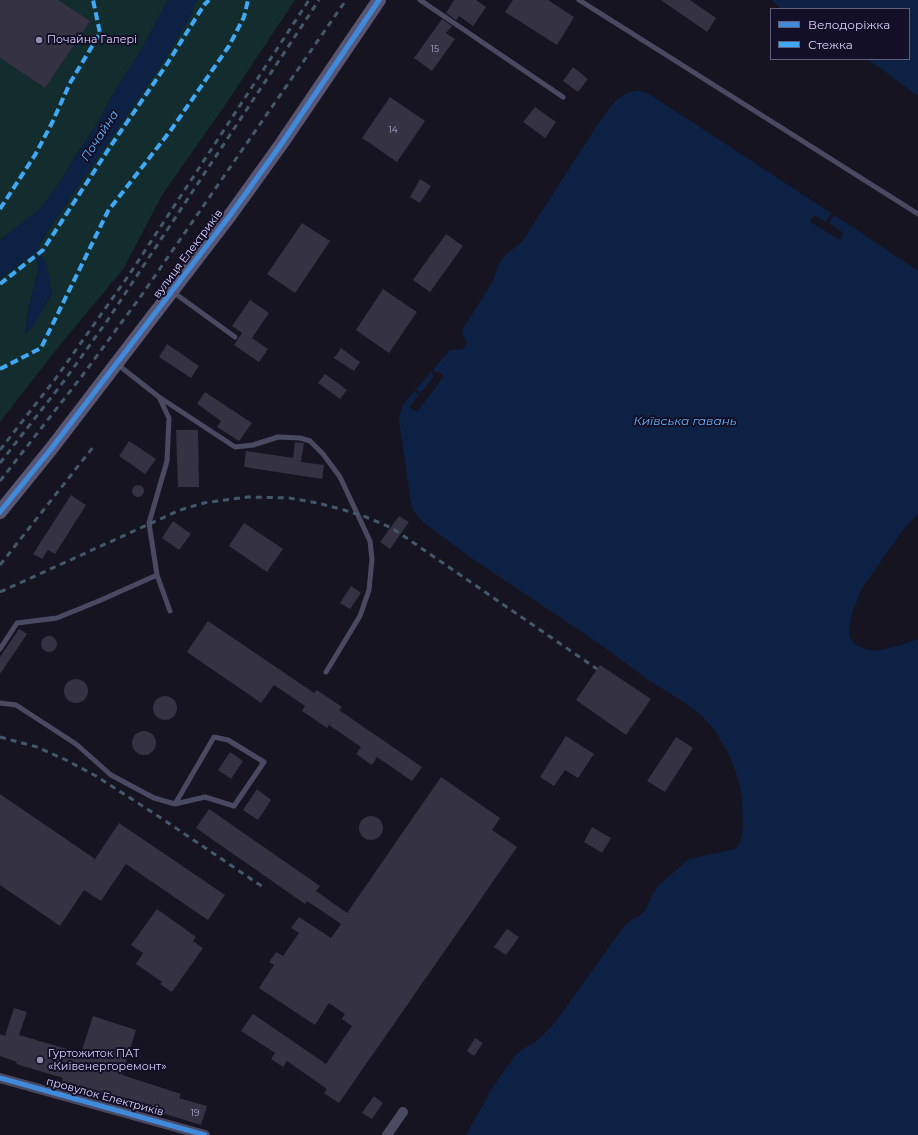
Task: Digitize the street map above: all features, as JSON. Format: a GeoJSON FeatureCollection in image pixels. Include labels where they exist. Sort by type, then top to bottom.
{"type":"FeatureCollection","features":[{"type":"Feature","properties":{"kind":"street","name":"вулиця Електриків"},"geometry":{"type":"LineString","coordinates":[[0,512],[172,291],[282,143],[379,0]]}},
{"type":"Feature","properties":{"kind":"street","name":"провулок Електриків"},"geometry":{"type":"LineString","coordinates":[[0,1078],[205,1135]]}},
{"type":"Feature","properties":{"kind":"street"},"geometry":{"type":"LineString","coordinates":[[387,1135],[403,1112]]}},
{"type":"Feature","properties":{"kind":"lane"},"geometry":{"type":"LineString","coordinates":[[420,0],[563,97]]}},
{"type":"Feature","properties":{"kind":"lane"},"geometry":{"type":"LineString","coordinates":[[579,0],[918,214]]}},
{"type":"Feature","properties":{"kind":"lane"},"geometry":{"type":"LineString","coordinates":[[172,291],[236,337]]}},
{"type":"Feature","properties":{"kind":"lane"},"geometry":{"type":"LineString","coordinates":[[116,364],[159,397],[235,447],[253,445],[278,437],[300,438],[310,441],[323,454],[340,477],[370,541],[372,559],[369,590],[360,616],[326,672]]}},
{"type":"Feature","properties":{"kind":"lane"},"geometry":{"type":"LineString","coordinates":[[159,397],[169,418],[167,461],[149,523],[157,576],[170,610]]}},
{"type":"Feature","properties":{"kind":"lane"},"geometry":{"type":"LineString","coordinates":[[0,648],[17,624],[57,618],[157,576]]}},
{"type":"Feature","properties":{"kind":"lane"},"geometry":{"type":"LineString","coordinates":[[0,704],[16,705],[76,744],[111,775],[154,798],[175,804],[205,797],[234,806],[264,762],[228,740],[214,737],[175,804]]}},
{"type":"Feature","properties":{"kind":"green space"},"geometry":{"type":"Polygon","coordinates":[[[58,0],[168,0],[141,50],[112,96],[98,123],[77,153],[59,184],[39,210],[0,240],[0,58],[45,88],[89,21],[58,0]]]}},
{"type":"Feature","properties":{"kind":"green space"},"geometry":{"type":"Polygon","coordinates":[[[198,0],[295,0],[228,101],[162,195],[124,268],[56,350],[0,422],[0,279],[36,251],[38,270],[29,307],[26,334],[52,294],[37,250],[47,232],[165,59],[191,15],[194,5],[198,0]]]}},
{"type":"Feature","properties":{"kind":"water","name":"Почайна"},"geometry":{"type":"Polygon","coordinates":[[[168,0],[198,0],[194,5],[191,15],[165,59],[47,232],[37,250],[47,265],[52,294],[33,327],[25,334],[29,307],[38,270],[36,252],[0,279],[0,240],[39,210],[59,184],[77,153],[98,123],[112,96],[141,50],[168,0]]]}},
{"type":"Feature","properties":{"kind":"water"},"geometry":{"type":"Polygon","coordinates":[[[772,0],[918,0],[918,96],[868,60],[910,60],[910,8],[780,8],[772,0]]]}},
{"type":"Feature","properties":{"kind":"water","name":"Київська гавань"},"geometry":{"type":"Polygon","coordinates":[[[635,91],[649,94],[918,271],[918,514],[903,530],[862,588],[853,610],[849,636],[856,645],[875,651],[901,645],[918,639],[918,1135],[466,1135],[493,1087],[514,1057],[521,1050],[538,1040],[554,1024],[625,925],[645,911],[658,886],[689,859],[735,849],[742,836],[742,798],[739,782],[730,757],[716,732],[702,716],[684,702],[651,682],[601,645],[470,557],[423,522],[413,510],[411,503],[399,421],[404,403],[450,350],[462,349],[465,347],[467,343],[462,333],[463,329],[493,281],[499,264],[504,256],[522,242],[598,124],[615,101],[627,93],[635,91]]]}},
{"type":"Feature","properties":{"kind":"pier"},"geometry":{"type":"Polygon","coordinates":[[[831,213],[834,215],[829,223],[844,233],[840,240],[810,222],[814,215],[826,222],[831,213]]]}},
{"type":"Feature","properties":{"kind":"pier"},"geometry":{"type":"Polygon","coordinates":[[[433,368],[436,374],[438,371],[444,376],[417,412],[409,407],[419,395],[414,390],[415,389],[421,393],[434,376],[431,371],[433,368]]]}},
{"type":"Feature","properties":{"kind":"building","name":"Почайна Галері"},"geometry":{"type":"Polygon","coordinates":[[[0,0],[58,0],[90,21],[45,88],[0,58],[0,0]]]}},
{"type":"Feature","properties":{"kind":"building"},"geometry":{"type":"Polygon","coordinates":[[[454,0],[476,0],[486,7],[473,26],[459,16],[456,20],[446,13],[454,0]]]}},
{"type":"Feature","properties":{"kind":"building"},"geometry":{"type":"Polygon","coordinates":[[[513,0],[548,0],[574,17],[557,45],[505,12],[513,0]]]}},
{"type":"Feature","properties":{"kind":"building"},"geometry":{"type":"Polygon","coordinates":[[[661,0],[690,0],[716,18],[707,32],[661,0]]]}},
{"type":"Feature","properties":{"kind":"building"},"geometry":{"type":"Polygon","coordinates":[[[442,19],[452,26],[446,33],[455,39],[432,71],[414,58],[442,19]]]}},
{"type":"Feature","properties":{"kind":"building"},"geometry":{"type":"Polygon","coordinates":[[[573,67],[588,79],[578,92],[563,81],[573,67]]]}},
{"type":"Feature","properties":{"kind":"building"},"geometry":{"type":"Polygon","coordinates":[[[390,97],[425,121],[397,162],[362,138],[390,97]]]}},
{"type":"Feature","properties":{"kind":"building"},"geometry":{"type":"Polygon","coordinates":[[[535,107],[556,122],[545,138],[523,122],[535,107]]]}},
{"type":"Feature","properties":{"kind":"building"},"geometry":{"type":"Polygon","coordinates":[[[420,179],[431,186],[420,203],[410,197],[420,179]]]}},
{"type":"Feature","properties":{"kind":"building"},"geometry":{"type":"Polygon","coordinates":[[[302,223],[330,241],[295,293],[267,274],[302,223]]]}},
{"type":"Feature","properties":{"kind":"building"},"geometry":{"type":"Polygon","coordinates":[[[446,234],[463,246],[430,292],[413,280],[446,234]]]}},
{"type":"Feature","properties":{"kind":"building"},"geometry":{"type":"Polygon","coordinates":[[[383,289],[417,312],[389,353],[356,330],[383,289]]]}},
{"type":"Feature","properties":{"kind":"building"},"geometry":{"type":"Polygon","coordinates":[[[250,300],[269,313],[252,338],[268,349],[259,362],[234,345],[242,333],[232,326],[250,300]]]}},
{"type":"Feature","properties":{"kind":"building"},"geometry":{"type":"Polygon","coordinates":[[[167,344],[199,366],[191,378],[159,357],[167,344]]]}},
{"type":"Feature","properties":{"kind":"building"},"geometry":{"type":"Polygon","coordinates":[[[341,348],[360,362],[354,371],[334,358],[341,348]]]}},
{"type":"Feature","properties":{"kind":"building"},"geometry":{"type":"Polygon","coordinates":[[[325,374],[347,390],[340,399],[318,383],[325,374]]]}},
{"type":"Feature","properties":{"kind":"building"},"geometry":{"type":"Polygon","coordinates":[[[205,392],[252,423],[239,441],[217,427],[221,421],[197,404],[205,392]]]}},
{"type":"Feature","properties":{"kind":"building"},"geometry":{"type":"Polygon","coordinates":[[[176,430],[198,430],[199,487],[178,487],[176,430]]]}},
{"type":"Feature","properties":{"kind":"building"},"geometry":{"type":"Polygon","coordinates":[[[129,441],[156,459],[145,474],[119,456],[129,441]]]}},
{"type":"Feature","properties":{"kind":"building"},"geometry":{"type":"Polygon","coordinates":[[[295,442],[304,443],[301,462],[324,465],[322,479],[244,467],[246,451],[293,458],[295,442]]]}},
{"type":"Feature","properties":{"kind":"building"},"geometry":{"type":"Polygon","coordinates":[[[136,485],[140,485],[144,491],[140,497],[136,497],[132,493],[132,489],[136,485]]]}},
{"type":"Feature","properties":{"kind":"building"},"geometry":{"type":"Polygon","coordinates":[[[71,495],[86,505],[55,554],[48,550],[42,559],[33,554],[71,495]]]}},
{"type":"Feature","properties":{"kind":"building"},"geometry":{"type":"Polygon","coordinates":[[[399,516],[409,522],[390,549],[380,542],[399,516]]]}},
{"type":"Feature","properties":{"kind":"building"},"geometry":{"type":"Polygon","coordinates":[[[173,521],[191,534],[179,550],[162,538],[173,521]]]}},
{"type":"Feature","properties":{"kind":"building"},"geometry":{"type":"Polygon","coordinates":[[[244,523],[283,549],[267,572],[229,546],[244,523]]]}},
{"type":"Feature","properties":{"kind":"building"},"geometry":{"type":"Polygon","coordinates":[[[351,586],[361,593],[350,609],[340,603],[351,586]]]}},
{"type":"Feature","properties":{"kind":"building"},"geometry":{"type":"Polygon","coordinates":[[[208,621],[314,693],[317,690],[342,707],[339,710],[422,767],[412,781],[377,757],[372,765],[356,754],[361,747],[329,725],[327,728],[302,711],[305,706],[274,685],[261,703],[187,652],[208,621]]]}},
{"type":"Feature","properties":{"kind":"building"},"geometry":{"type":"Polygon","coordinates":[[[19,629],[27,634],[0,674],[0,657],[19,629]]]}},
{"type":"Feature","properties":{"kind":"building"},"geometry":{"type":"Polygon","coordinates":[[[46,636],[52,636],[57,641],[55,650],[52,652],[46,652],[41,647],[41,641],[46,636]]]}},
{"type":"Feature","properties":{"kind":"building"},"geometry":{"type":"Polygon","coordinates":[[[600,665],[651,699],[626,735],[576,700],[600,665]]]}},
{"type":"Feature","properties":{"kind":"building"},"geometry":{"type":"Polygon","coordinates":[[[76,679],[81,680],[87,686],[87,696],[81,702],[76,703],[71,702],[65,696],[64,691],[65,686],[71,680],[76,679]]]}},
{"type":"Feature","properties":{"kind":"building"},"geometry":{"type":"Polygon","coordinates":[[[165,696],[170,697],[176,703],[176,713],[170,719],[165,720],[160,719],[154,713],[153,708],[154,703],[160,697],[165,696]]]}},
{"type":"Feature","properties":{"kind":"building"},"geometry":{"type":"Polygon","coordinates":[[[144,731],[152,735],[156,743],[152,751],[144,755],[136,751],[132,743],[136,735],[144,731]]]}},
{"type":"Feature","properties":{"kind":"building"},"geometry":{"type":"Polygon","coordinates":[[[566,736],[594,754],[578,778],[565,770],[554,786],[540,777],[566,736]]]}},
{"type":"Feature","properties":{"kind":"building"},"geometry":{"type":"Polygon","coordinates":[[[676,737],[693,748],[665,792],[647,781],[676,737]]]}},
{"type":"Feature","properties":{"kind":"building"},"geometry":{"type":"Polygon","coordinates":[[[230,752],[243,761],[231,779],[218,770],[230,752]]]}},
{"type":"Feature","properties":{"kind":"building"},"geometry":{"type":"Polygon","coordinates":[[[441,777],[500,818],[492,830],[517,847],[339,1103],[324,1093],[327,1089],[287,1061],[283,1067],[271,1059],[275,1053],[241,1031],[253,1014],[326,1064],[352,1026],[342,1019],[345,1014],[329,1003],[315,1025],[259,988],[274,965],[269,962],[276,952],[283,956],[299,933],[291,928],[299,917],[331,938],[341,924],[307,901],[305,904],[196,828],[209,809],[320,886],[316,891],[347,913],[441,777]]]}},
{"type":"Feature","properties":{"kind":"building"},"geometry":{"type":"Polygon","coordinates":[[[257,789],[271,800],[258,820],[243,810],[257,789]]]}},
{"type":"Feature","properties":{"kind":"building"},"geometry":{"type":"Polygon","coordinates":[[[0,794],[95,859],[119,823],[225,895],[208,920],[126,864],[101,901],[84,890],[60,926],[0,885],[0,794]]]}},
{"type":"Feature","properties":{"kind":"building"},"geometry":{"type":"Polygon","coordinates":[[[371,816],[379,820],[383,828],[379,836],[371,840],[363,836],[359,828],[363,820],[371,816]]]}},
{"type":"Feature","properties":{"kind":"building"},"geometry":{"type":"Polygon","coordinates":[[[592,827],[611,838],[602,853],[584,842],[592,827]]]}},
{"type":"Feature","properties":{"kind":"building"},"geometry":{"type":"Polygon","coordinates":[[[157,909],[196,937],[193,941],[203,948],[172,992],[160,984],[162,982],[136,964],[143,953],[131,945],[157,909]]]}},
{"type":"Feature","properties":{"kind":"building"},"geometry":{"type":"Polygon","coordinates":[[[507,929],[519,937],[506,955],[494,947],[507,929]]]}},
{"type":"Feature","properties":{"kind":"building"},"geometry":{"type":"Polygon","coordinates":[[[14,1008],[27,1012],[19,1035],[81,1053],[93,1016],[136,1030],[122,1075],[181,1094],[179,1098],[207,1106],[201,1125],[62,1082],[63,1078],[16,1064],[17,1062],[0,1056],[0,1034],[5,1036],[14,1008]]]}},
{"type":"Feature","properties":{"kind":"building"},"geometry":{"type":"Polygon","coordinates":[[[475,1038],[483,1043],[474,1056],[467,1051],[475,1038]]]}},
{"type":"Feature","properties":{"kind":"building"},"geometry":{"type":"Polygon","coordinates":[[[374,1096],[383,1103],[372,1119],[362,1113],[374,1096]]]}},
{"type":"Feature","properties":{"kind":"railway"},"geometry":{"type":"LineString","coordinates":[[0,450],[56,378],[129,275],[309,0]]}},
{"type":"Feature","properties":{"kind":"railway"},"geometry":{"type":"LineString","coordinates":[[0,463],[64,381],[107,321],[319,0]]}},
{"type":"Feature","properties":{"kind":"railway"},"geometry":{"type":"LineString","coordinates":[[0,481],[82,376],[141,296],[346,0]]}},
{"type":"Feature","properties":{"kind":"railway"},"geometry":{"type":"LineString","coordinates":[[0,565],[94,446]]}},
{"type":"Feature","properties":{"kind":"railway"},"geometry":{"type":"LineString","coordinates":[[0,592],[180,510],[204,503],[248,497],[289,498],[318,503],[344,510],[392,528],[597,669]]}},
{"type":"Feature","properties":{"kind":"railway"},"geometry":{"type":"LineString","coordinates":[[0,737],[37,747],[96,776],[263,887]]}},
{"type":"Feature","properties":{"kind":"marked path"},"geometry":{"type":"LineString","coordinates":[[0,209],[35,155],[52,123],[70,83],[100,33],[93,0]]}},
{"type":"Feature","properties":{"kind":"marked path"},"geometry":{"type":"LineString","coordinates":[[0,284],[43,250],[110,147],[167,64],[204,5],[209,0]]}},
{"type":"Feature","properties":{"kind":"marked path"},"geometry":{"type":"LineString","coordinates":[[0,369],[41,348],[108,211],[171,130],[229,46],[244,17],[248,0]]}},
{"type":"Feature","properties":{"kind":"cycle path"},"geometry":{"type":"LineString","coordinates":[[0,512],[51,449],[231,214],[282,143],[379,0]]}},
{"type":"Feature","properties":{"kind":"cycle path"},"geometry":{"type":"LineString","coordinates":[[0,1078],[205,1135]]}},
{"type":"Feature","properties":{"kind":"place","name":"Почайна Галері"},"geometry":{"type":"Point","coordinates":[39,40]}},
{"type":"Feature","properties":{"kind":"place","name":"Гуртожиток ПАТ «Київенергоремонт»"},"geometry":{"type":"Point","coordinates":[40,1060]}}]}
